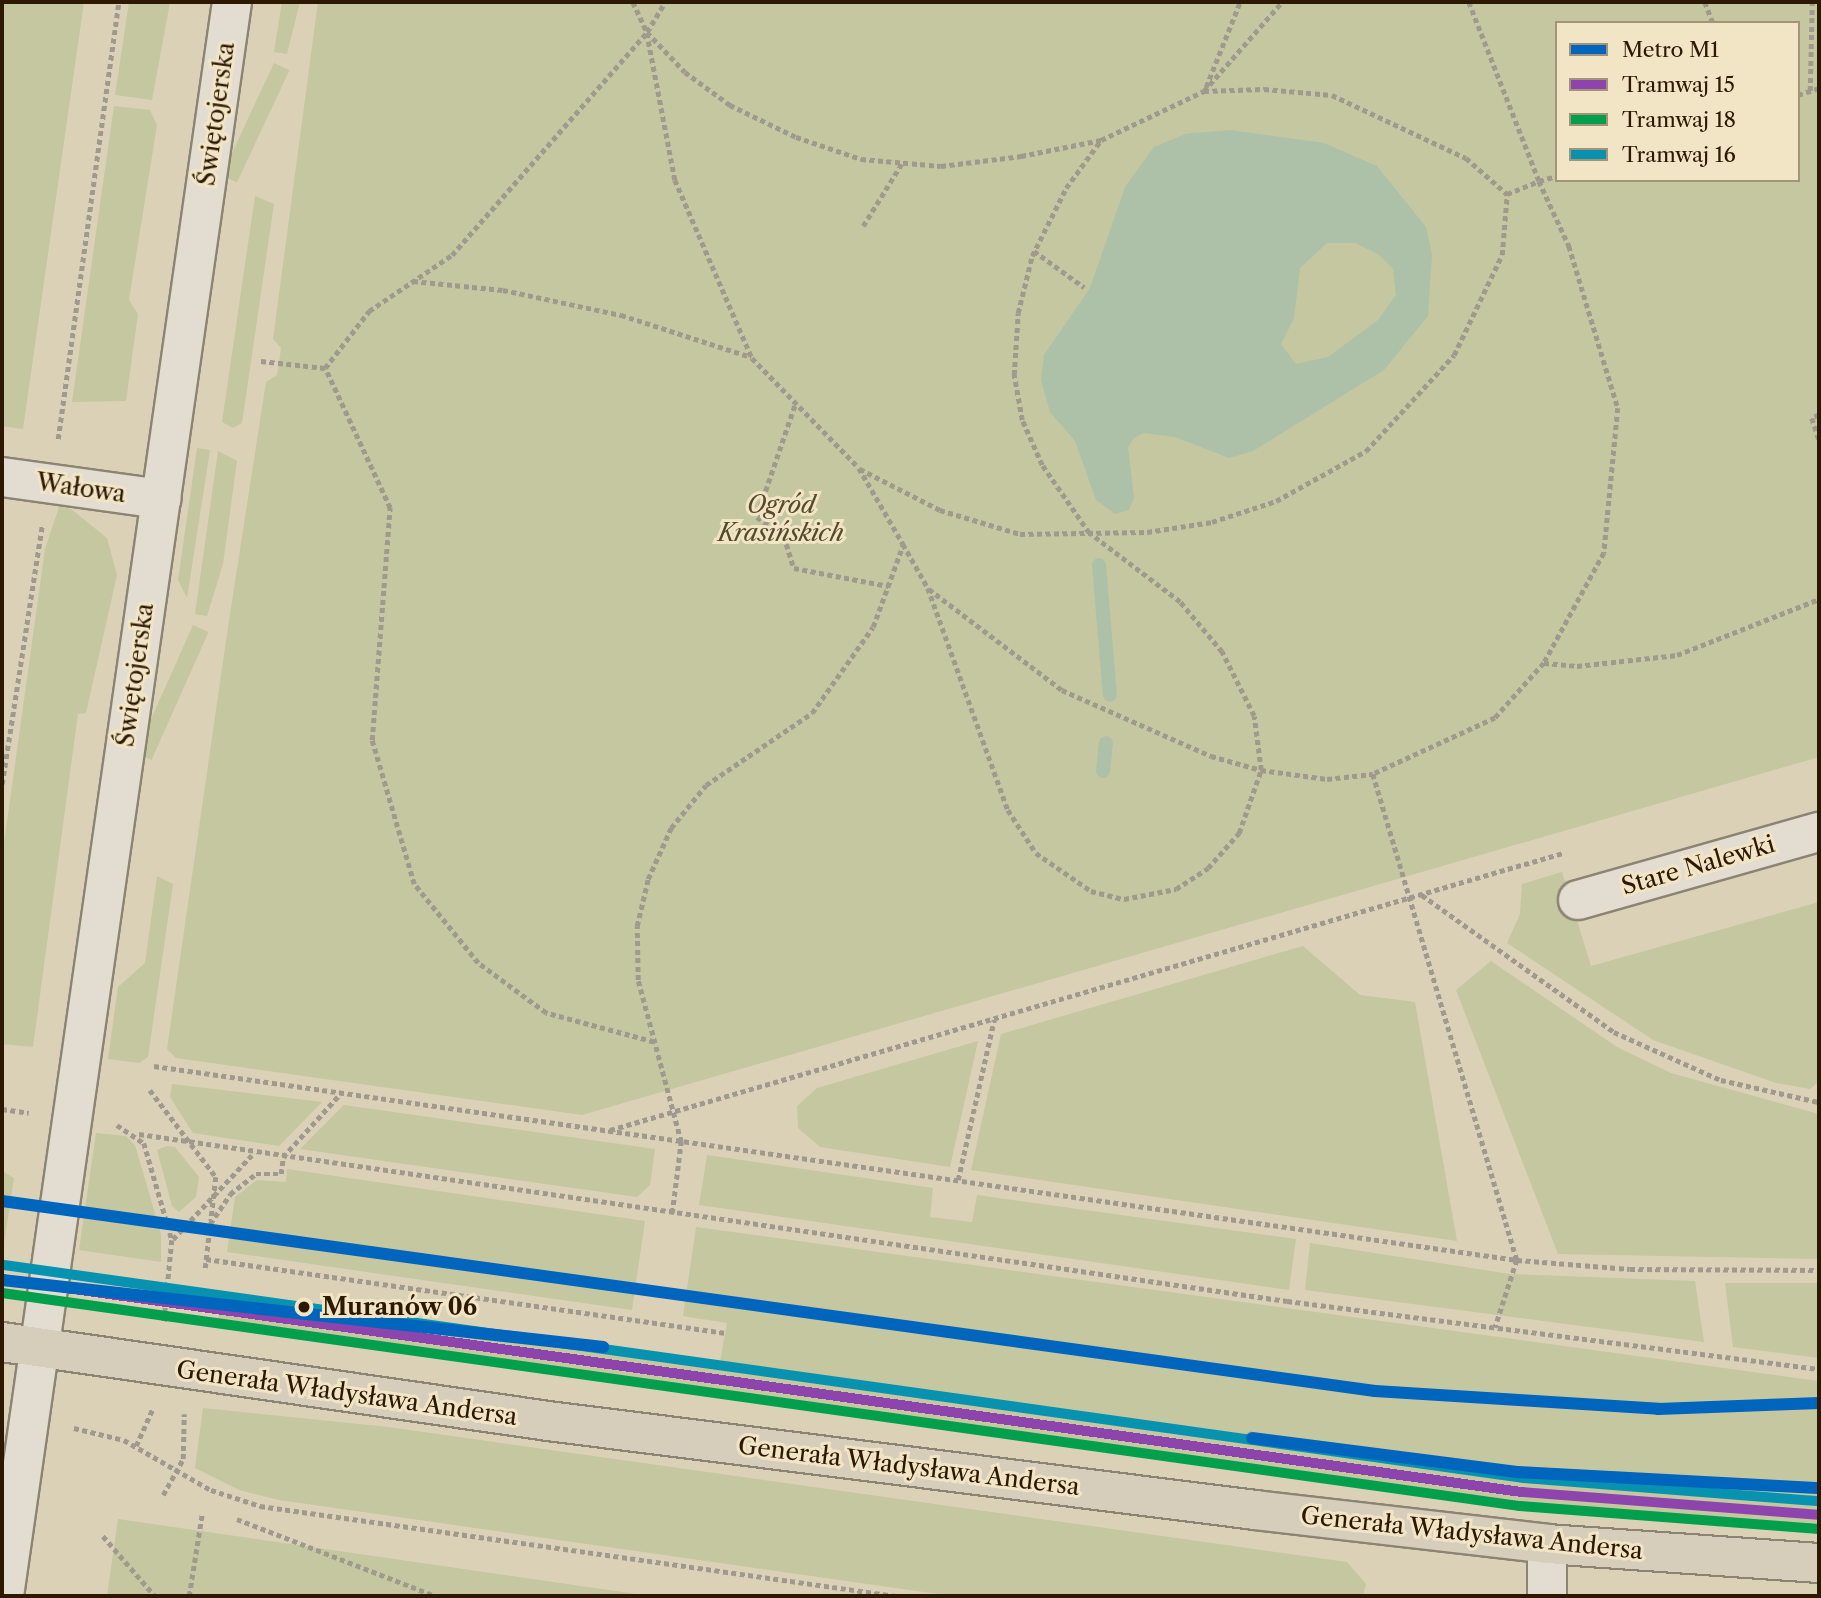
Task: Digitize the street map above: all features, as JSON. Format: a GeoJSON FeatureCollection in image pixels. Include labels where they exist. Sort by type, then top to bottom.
{"type":"FeatureCollection","features":[{"type":"Feature","properties":{"kind":"main road","name":"Generała Władysława Andersa"},"geometry":{"type":"LineString","coordinates":[[2,1342],[548,1421],[1547,1544],[1819,1563]]}},
{"type":"Feature","properties":{"kind":"street","name":"Świętojerska"},"geometry":{"type":"LineString","coordinates":[[4,1596],[232,2]]}},
{"type":"Feature","properties":{"kind":"street","name":"Wałowa"},"geometry":{"type":"LineString","coordinates":[[2,477],[161,499]]}},
{"type":"Feature","properties":{"kind":"street","name":"Stare Nalewki"},"geometry":{"type":"LineString","coordinates":[[1578,900],[1819,832]]}},
{"type":"Feature","properties":{"kind":"street"},"geometry":{"type":"LineString","coordinates":[[1547,1544],[1547,1596]]}},
{"type":"Feature","properties":{"kind":"path"},"geometry":{"type":"LineString","coordinates":[[56,452],[119,2]]}},
{"type":"Feature","properties":{"kind":"path"},"geometry":{"type":"LineString","coordinates":[[633,2],[647,32],[675,180],[752,358],[795,406],[859,468],[903,544],[928,589],[1008,810],[1036,853],[1091,891],[1124,899],[1176,889],[1208,868],[1239,833],[1261,770],[1254,716],[1222,652],[1180,602],[1089,533],[1042,465],[1022,420],[1015,350],[1034,251],[1066,188],[1101,140]]}},
{"type":"Feature","properties":{"kind":"path"},"geometry":{"type":"LineString","coordinates":[[325,368],[369,311],[452,255],[647,32],[665,2]]}},
{"type":"Feature","properties":{"kind":"path"},"geometry":{"type":"LineString","coordinates":[[1204,91],[1240,2]]}},
{"type":"Feature","properties":{"kind":"path"},"geometry":{"type":"LineString","coordinates":[[647,32],[685,72],[730,105],[796,138],[861,159],[941,166],[1101,140],[1204,91],[1282,2]]}},
{"type":"Feature","properties":{"kind":"path"},"geometry":{"type":"LineString","coordinates":[[928,589],[1062,690],[1211,756],[1261,770],[1327,779],[1373,774],[1494,718],[1544,663],[1604,553],[1618,408],[1569,246],[1539,181],[1469,2]]}},
{"type":"Feature","properties":{"kind":"path"},"geometry":{"type":"LineString","coordinates":[[1705,2],[1712,21]]}},
{"type":"Feature","properties":{"kind":"path"},"geometry":{"type":"LineString","coordinates":[[1811,91],[1812,2]]}},
{"type":"Feature","properties":{"kind":"path"},"geometry":{"type":"LineString","coordinates":[[1800,94],[1819,88]]}},
{"type":"Feature","properties":{"kind":"path"},"geometry":{"type":"LineString","coordinates":[[1204,91],[1332,95],[1466,158],[1507,194]]}},
{"type":"Feature","properties":{"kind":"path"},"geometry":{"type":"LineString","coordinates":[[863,226],[902,163]]}},
{"type":"Feature","properties":{"kind":"path"},"geometry":{"type":"LineString","coordinates":[[1507,194],[1555,177]]}},
{"type":"Feature","properties":{"kind":"path"},"geometry":{"type":"LineString","coordinates":[[859,468],[940,510],[1020,534],[1089,533],[1212,522],[1276,501],[1366,451],[1454,355],[1502,255],[1507,194]]}},
{"type":"Feature","properties":{"kind":"path"},"geometry":{"type":"LineString","coordinates":[[1034,251],[1084,286]]}},
{"type":"Feature","properties":{"kind":"path"},"geometry":{"type":"LineString","coordinates":[[413,281],[503,290],[621,314],[752,358]]}},
{"type":"Feature","properties":{"kind":"path"},"geometry":{"type":"LineString","coordinates":[[261,360],[325,368]]}},
{"type":"Feature","properties":{"kind":"path"},"geometry":{"type":"LineString","coordinates":[[325,368],[390,509],[372,740],[414,884],[478,963],[546,1013],[654,1042]]}},
{"type":"Feature","properties":{"kind":"path"},"geometry":{"type":"LineString","coordinates":[[795,406],[757,517],[784,536],[794,569],[888,586]]}},
{"type":"Feature","properties":{"kind":"path"},"geometry":{"type":"LineString","coordinates":[[1819,415],[1812,418],[1819,440]]}},
{"type":"Feature","properties":{"kind":"path"},"geometry":{"type":"LineString","coordinates":[[2,784],[45,516]]}},
{"type":"Feature","properties":{"kind":"path"},"geometry":{"type":"LineString","coordinates":[[672,1213],[681,1142],[638,980],[638,926],[648,879],[671,828],[706,785],[812,713],[873,627],[903,544]]}},
{"type":"Feature","properties":{"kind":"path"},"geometry":{"type":"LineString","coordinates":[[1544,663],[1577,666],[1677,655],[1819,598]]}},
{"type":"Feature","properties":{"kind":"path"},"geometry":{"type":"LineString","coordinates":[[1373,774],[1517,1260],[1495,1328]]}},
{"type":"Feature","properties":{"kind":"path"},"geometry":{"type":"LineString","coordinates":[[606,1131],[1563,853]]}},
{"type":"Feature","properties":{"kind":"path"},"geometry":{"type":"LineString","coordinates":[[1422,895],[1614,1032],[1721,1080],[1818,1101]]}},
{"type":"Feature","properties":{"kind":"path"},"geometry":{"type":"LineString","coordinates":[[958,1180],[994,1020]]}},
{"type":"Feature","properties":{"kind":"path"},"geometry":{"type":"LineString","coordinates":[[154,1066],[1517,1260],[1630,1269],[1819,1270]]}},
{"type":"Feature","properties":{"kind":"path"},"geometry":{"type":"LineString","coordinates":[[150,1090],[184,1140],[216,1177],[205,1268]]}},
{"type":"Feature","properties":{"kind":"path"},"geometry":{"type":"LineString","coordinates":[[211,1224],[246,1179],[281,1174],[283,1157],[342,1093]]}},
{"type":"Feature","properties":{"kind":"path"},"geometry":{"type":"LineString","coordinates":[[2,1109],[23,1112]]}},
{"type":"Feature","properties":{"kind":"path"},"geometry":{"type":"LineString","coordinates":[[107,1124],[139,1135],[184,1140],[253,1154],[1495,1328],[1819,1370]]}},
{"type":"Feature","properties":{"kind":"path"},"geometry":{"type":"LineString","coordinates":[[139,1135],[172,1240],[165,1313]]}},
{"type":"Feature","properties":{"kind":"path"},"geometry":{"type":"LineString","coordinates":[[172,1240],[215,1191],[253,1154]]}},
{"type":"Feature","properties":{"kind":"path"},"geometry":{"type":"LineString","coordinates":[[206,1259],[726,1333]]}},
{"type":"Feature","properties":{"kind":"path"},"geometry":{"type":"LineString","coordinates":[[136,1446],[154,1398]]}},
{"type":"Feature","properties":{"kind":"path"},"geometry":{"type":"LineString","coordinates":[[163,1495],[178,1470],[184,1402]]}},
{"type":"Feature","properties":{"kind":"path"},"geometry":{"type":"LineString","coordinates":[[89,1430],[136,1446],[225,1496],[260,1506],[896,1596]]}},
{"type":"Feature","properties":{"kind":"path"},"geometry":{"type":"LineString","coordinates":[[189,1596],[202,1514]]}},
{"type":"Feature","properties":{"kind":"path"},"geometry":{"type":"LineString","coordinates":[[237,1519],[436,1596]]}},
{"type":"Feature","properties":{"kind":"path"},"geometry":{"type":"LineString","coordinates":[[103,1536],[155,1596]]}},
{"type":"Feature","properties":{"kind":"green space"},"geometry":{"type":"Polygon","coordinates":[[[2,2],[84,2],[23,429],[2,426],[2,2]]]}},
{"type":"Feature","properties":{"kind":"green space"},"geometry":{"type":"Polygon","coordinates":[[[129,2],[170,2],[152,100],[115,95],[129,2]]]}},
{"type":"Feature","properties":{"kind":"green space"},"geometry":{"type":"Polygon","coordinates":[[[282,2],[300,2],[287,54],[274,52],[282,2]]]}},
{"type":"Feature","properties":{"kind":"green space","name":"Ogród Krasińskich"},"geometry":{"type":"Polygon","coordinates":[[[318,2],[1819,2],[1819,757],[582,1115],[176,1058],[167,1049],[228,627],[266,382],[277,375],[281,348],[273,339],[318,2]]]}},
{"type":"Feature","properties":{"kind":"green space"},"geometry":{"type":"Polygon","coordinates":[[[274,63],[289,70],[237,183],[222,175],[274,63]]]}},
{"type":"Feature","properties":{"kind":"green space"},"geometry":{"type":"Polygon","coordinates":[[[114,106],[150,110],[157,125],[129,300],[138,314],[126,401],[72,402],[114,106]]]}},
{"type":"Feature","properties":{"kind":"green space"},"geometry":{"type":"Polygon","coordinates":[[[255,196],[274,204],[242,423],[233,428],[222,422],[255,196]]]}},
{"type":"Feature","properties":{"kind":"green space"},"geometry":{"type":"Polygon","coordinates":[[[197,448],[210,450],[187,598],[178,580],[197,448]]]}},
{"type":"Feature","properties":{"kind":"green space"},"geometry":{"type":"Polygon","coordinates":[[[218,451],[237,461],[223,564],[207,616],[195,614],[218,451]]]}},
{"type":"Feature","properties":{"kind":"green space"},"geometry":{"type":"Polygon","coordinates":[[[59,507],[71,509],[107,538],[117,575],[86,713],[78,714],[33,1047],[2,1044],[2,858],[45,549],[59,507]]]}},
{"type":"Feature","properties":{"kind":"green space"},"geometry":{"type":"Polygon","coordinates":[[[193,625],[209,632],[152,760],[136,753],[193,625]]]}},
{"type":"Feature","properties":{"kind":"green space"},"geometry":{"type":"Polygon","coordinates":[[[1562,872],[1591,966],[1819,902],[1819,1081],[1810,1089],[1776,1083],[1653,1040],[1507,943],[1520,914],[1522,884],[1562,872]]]}},
{"type":"Feature","properties":{"kind":"green space"},"geometry":{"type":"Polygon","coordinates":[[[157,876],[173,884],[148,1057],[139,1063],[108,1059],[118,987],[145,963],[157,876]]]}},
{"type":"Feature","properties":{"kind":"green space"},"geometry":{"type":"Polygon","coordinates":[[[1303,946],[1360,995],[1415,1002],[1457,1241],[971,1170],[1001,1034],[1303,946]]]}},
{"type":"Feature","properties":{"kind":"green space"},"geometry":{"type":"Polygon","coordinates":[[[1491,961],[1617,1047],[1671,1073],[1819,1114],[1819,1259],[1558,1254],[1456,990],[1491,961]]]}},
{"type":"Feature","properties":{"kind":"green space"},"geometry":{"type":"Polygon","coordinates":[[[978,1041],[950,1167],[820,1147],[798,1128],[797,1106],[817,1088],[978,1041]]]}},
{"type":"Feature","properties":{"kind":"green space"},"geometry":{"type":"Polygon","coordinates":[[[172,1084],[322,1102],[279,1146],[193,1133],[170,1097],[172,1084]]]}},
{"type":"Feature","properties":{"kind":"green space"},"geometry":{"type":"Polygon","coordinates":[[[344,1105],[655,1149],[650,1185],[637,1197],[300,1149],[344,1105]]]}},
{"type":"Feature","properties":{"kind":"green space"},"geometry":{"type":"Polygon","coordinates":[[[96,1133],[126,1136],[135,1145],[161,1234],[161,1262],[79,1250],[96,1133]]]}},
{"type":"Feature","properties":{"kind":"green space"},"geometry":{"type":"Polygon","coordinates":[[[167,1146],[175,1147],[199,1177],[196,1197],[179,1212],[172,1206],[157,1150],[167,1146]]]}},
{"type":"Feature","properties":{"kind":"green space"},"geometry":{"type":"Polygon","coordinates":[[[707,1155],[933,1188],[930,1217],[972,1222],[977,1195],[1296,1239],[1289,1290],[699,1205],[707,1155]]]}},
{"type":"Feature","properties":{"kind":"green space"},"geometry":{"type":"Polygon","coordinates":[[[287,1169],[645,1221],[632,1310],[227,1252],[235,1197],[257,1180],[286,1182],[287,1169]]]}},
{"type":"Feature","properties":{"kind":"green space"},"geometry":{"type":"Polygon","coordinates":[[[2,1171],[14,1178],[4,1243],[2,1242],[2,1171]]]}},
{"type":"Feature","properties":{"kind":"green space"},"geometry":{"type":"Polygon","coordinates":[[[696,1227],[1819,1381],[1819,1527],[1526,1503],[1172,1461],[217,1325],[222,1292],[720,1362],[727,1323],[683,1316],[696,1227]]]}},
{"type":"Feature","properties":{"kind":"green space"},"geometry":{"type":"Polygon","coordinates":[[[1310,1243],[1510,1274],[1695,1281],[1704,1342],[1305,1290],[1310,1243]]]}},
{"type":"Feature","properties":{"kind":"green space"},"geometry":{"type":"Polygon","coordinates":[[[1725,1283],[1819,1283],[1819,1358],[1733,1347],[1725,1283]]]}},
{"type":"Feature","properties":{"kind":"green space"},"geometry":{"type":"Polygon","coordinates":[[[203,1408],[388,1427],[1347,1562],[1366,1584],[1363,1596],[952,1596],[279,1500],[239,1490],[195,1468],[203,1408]]]}},
{"type":"Feature","properties":{"kind":"green space"},"geometry":{"type":"Polygon","coordinates":[[[118,1519],[650,1596],[107,1596],[118,1519]]]}},
{"type":"Feature","properties":{"kind":"shaded area"},"geometry":{"type":"Polygon","coordinates":[[[1230,130],[1324,143],[1377,166],[1426,227],[1432,255],[1428,316],[1384,370],[1253,451],[1229,458],[1175,437],[1144,433],[1134,438],[1128,447],[1134,498],[1129,510],[1115,514],[1096,500],[1075,441],[1050,412],[1041,380],[1044,355],[1090,288],[1125,187],[1154,147],[1185,134],[1230,130]],[[1327,243],[1300,268],[1294,318],[1281,344],[1296,364],[1328,357],[1378,320],[1396,295],[1393,269],[1378,254],[1355,243],[1327,243]]]}},
{"type":"Feature","properties":{"kind":"waterway"},"geometry":{"type":"LineString","coordinates":[[1099,565],[1110,695]]}},
{"type":"Feature","properties":{"kind":"waterway"},"geometry":{"type":"LineString","coordinates":[[1103,771],[1106,743]]}},
{"type":"Feature","properties":{"kind":"metro line","name":"M1"},"geometry":{"type":"LineString","coordinates":[[2,1201],[1375,1391],[1658,1409],[1819,1403]]}},
{"type":"Feature","properties":{"kind":"metro line","name":"M1"},"geometry":{"type":"LineString","coordinates":[[2,1280],[603,1347]]}},
{"type":"Feature","properties":{"kind":"metro line","name":"M1"},"geometry":{"type":"LineString","coordinates":[[1252,1438],[1519,1472],[1819,1488]]}},
{"type":"Feature","properties":{"kind":"tram line","name":"16"},"geometry":{"type":"LineString","coordinates":[[4,1265],[1524,1478],[1819,1501]]}},
{"type":"Feature","properties":{"kind":"tram line","name":"15"},"geometry":{"type":"LineString","coordinates":[[2,1279],[1522,1492],[1819,1515]]}},
{"type":"Feature","properties":{"kind":"tram line","name":"18"},"geometry":{"type":"LineString","coordinates":[[2,1293],[1520,1506],[1818,1529]]}},
{"type":"Feature","properties":{"kind":"place","name":"Muranów 06"},"geometry":{"type":"Point","coordinates":[304,1307]}}]}
